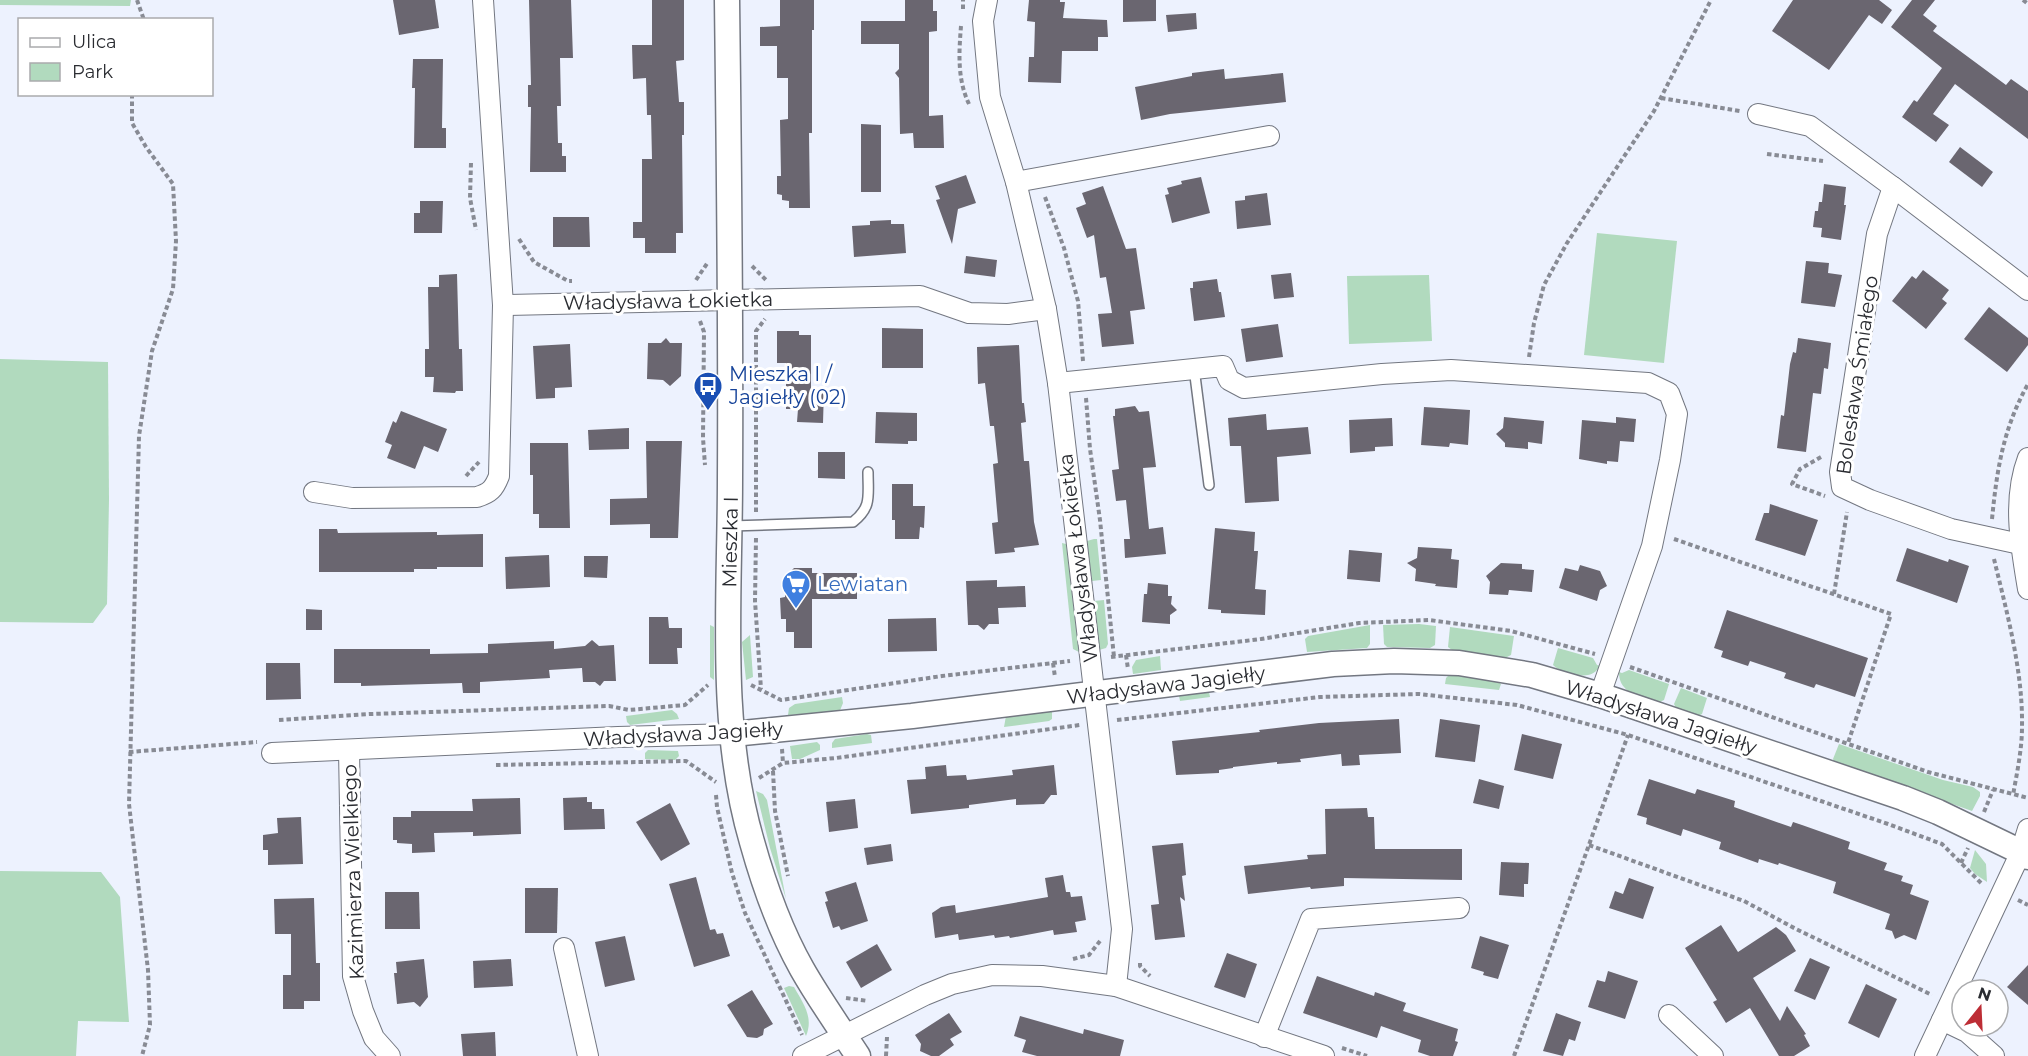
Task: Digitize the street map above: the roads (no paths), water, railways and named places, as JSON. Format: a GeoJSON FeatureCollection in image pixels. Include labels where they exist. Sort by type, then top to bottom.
{"type":"FeatureCollection","features":[{"type":"Feature","properties":{"kind":"street"},"geometry":{"type":"LineString","coordinates":[[314,492],[352,498],[477,497],[494,488],[499,476],[504,304],[483,0]]}},
{"type":"Feature","properties":{"kind":"street","name":"Mieszka I"},"geometry":{"type":"LineString","coordinates":[[727,0],[729,619],[733,734],[744,807],[752,842],[777,913],[801,967],[858,1056]]}},
{"type":"Feature","properties":{"kind":"street","name":"Władysława Łokietka"},"geometry":{"type":"LineString","coordinates":[[987,0],[983,21],[990,97],[1016,182],[1046,309],[1058,383],[1122,929],[1116,986]]}},
{"type":"Feature","properties":{"kind":"street"},"geometry":{"type":"LineString","coordinates":[[1758,114],[1810,126],[2028,290]]}},
{"type":"Feature","properties":{"kind":"street"},"geometry":{"type":"LineString","coordinates":[[1016,182],[1269,136]]}},
{"type":"Feature","properties":{"kind":"street","name":"Bolesława Śmiałego"},"geometry":{"type":"LineString","coordinates":[[1893,187],[1877,234],[1842,460],[1840,480],[1842,487],[1870,500],[1950,529],[2020,544]]}},
{"type":"Feature","properties":{"kind":"street","name":"Władysława Łokietka"},"geometry":{"type":"LineString","coordinates":[[504,304],[920,296],[969,313],[1008,314],[1046,309]]}},
{"type":"Feature","properties":{"kind":"street"},"geometry":{"type":"LineString","coordinates":[[1058,383],[1223,366],[1228,380],[1244,387],[1439,371],[1648,383],[1669,393],[1677,414],[1654,535],[1600,695]]}},
{"type":"Feature","properties":{"kind":"street"},"geometry":{"type":"LineString","coordinates":[[2028,458],[2022,473],[2020,507],[2020,544],[2028,590]]}},
{"type":"Feature","properties":{"kind":"street","name":"Władysława Jagiełły"},"geometry":{"type":"LineString","coordinates":[[272,753],[733,734],[845,724],[1094,695],[1333,664],[1394,661],[1459,663],[1532,675],[1600,695],[1903,798],[1938,812],[2024,855]]}},
{"type":"Feature","properties":{"kind":"street","name":"Kazimierza Wielkiego"},"geometry":{"type":"LineString","coordinates":[[349,750],[353,976],[374,1038],[390,1056]]}},
{"type":"Feature","properties":{"kind":"street"},"geometry":{"type":"LineString","coordinates":[[1925,1056],[2024,855],[2028,829]]}},
{"type":"Feature","properties":{"kind":"street"},"geometry":{"type":"LineString","coordinates":[[1264,1036],[1311,919],[1459,908]]}},
{"type":"Feature","properties":{"kind":"street"},"geometry":{"type":"LineString","coordinates":[[564,948],[588,1056]]}},
{"type":"Feature","properties":{"kind":"street"},"geometry":{"type":"LineString","coordinates":[[803,1056],[925,995],[952,984],[992,975],[1042,976],[1116,986],[1324,1056]]}},
{"type":"Feature","properties":{"kind":"street"},"geometry":{"type":"LineString","coordinates":[[1670,1015],[1713,1056]]}},
{"type":"Feature","properties":{"kind":"street"},"geometry":{"type":"LineString","coordinates":[[1942,1020],[1967,1032],[1994,1056]]}},
{"type":"Feature","properties":{"kind":"lane"},"geometry":{"type":"LineString","coordinates":[[1194,368],[1209,485]]}},
{"type":"Feature","properties":{"kind":"lane"},"geometry":{"type":"LineString","coordinates":[[730,526],[852,522],[864,513],[867,502],[868,472]]}},
{"type":"Feature","properties":{"kind":"place","name":"Mieszka I / Jagiełły (02)"},"geometry":{"type":"Point","coordinates":[708,412]}},
{"type":"Feature","properties":{"kind":"place","name":"Lewiatan"},"geometry":{"type":"Point","coordinates":[796,610]}}]}
